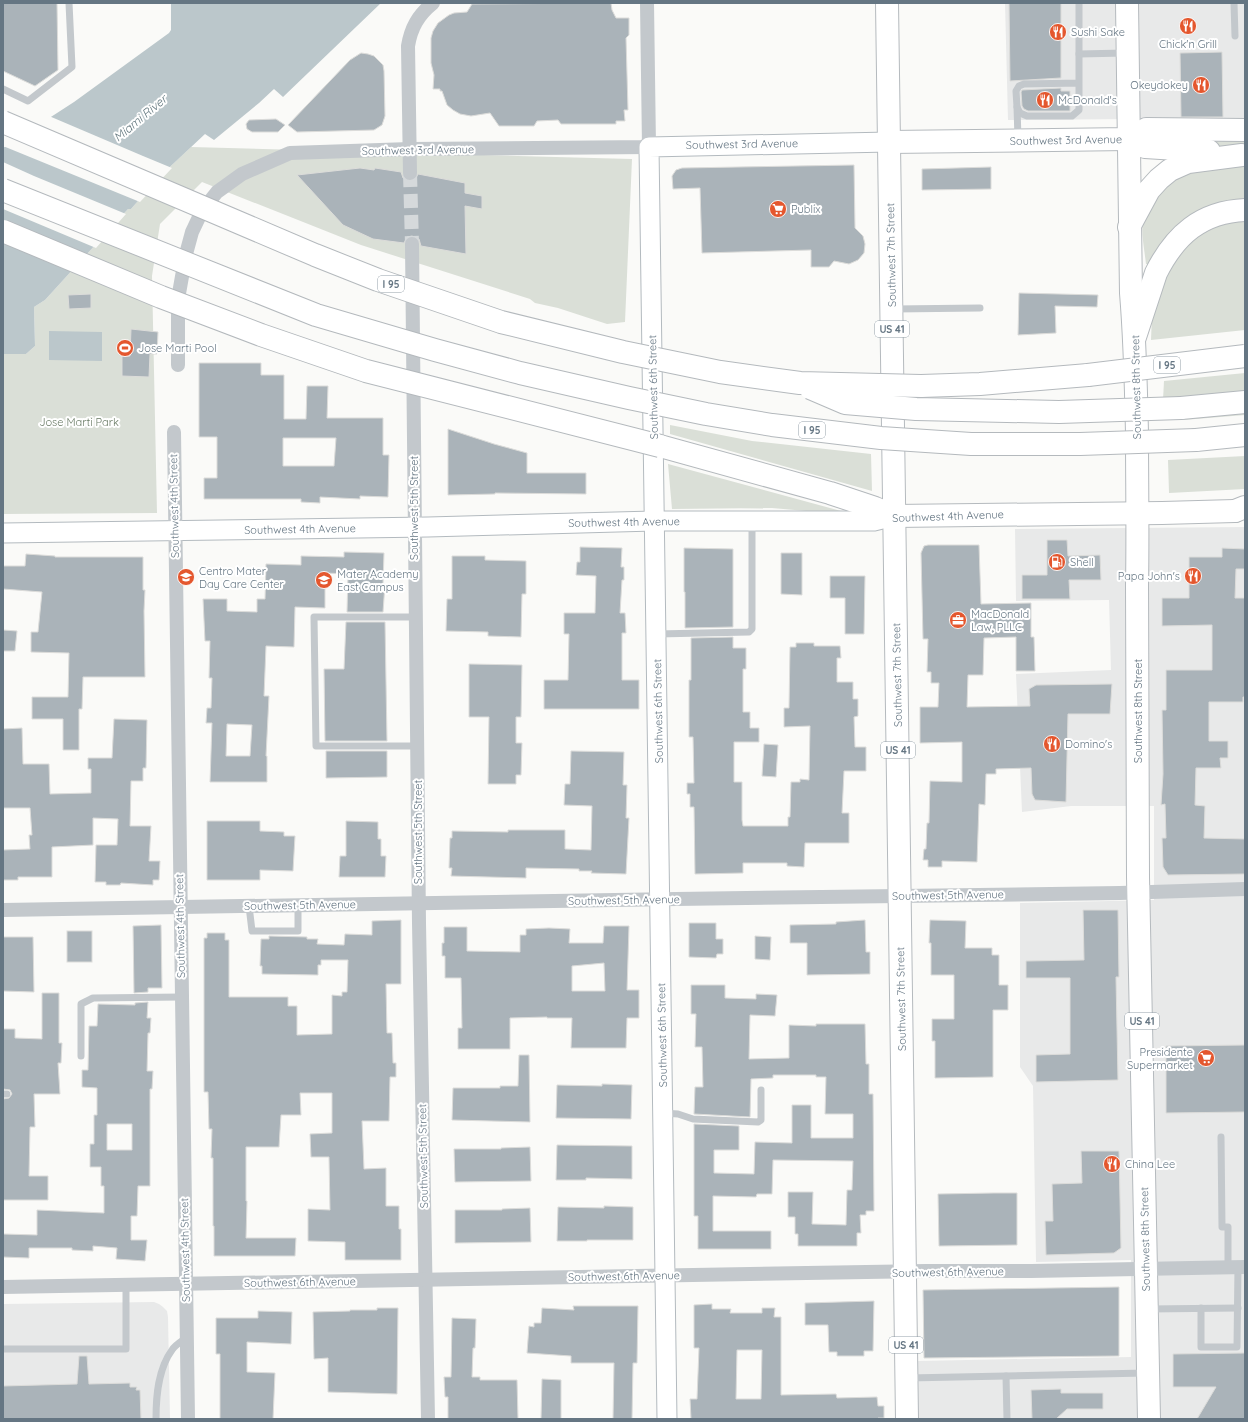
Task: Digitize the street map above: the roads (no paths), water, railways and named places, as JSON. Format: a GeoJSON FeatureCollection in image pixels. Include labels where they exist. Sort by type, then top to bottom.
{"type":"FeatureCollection","features":[{"type":"Feature","properties":{"kind":"main road","name":"Southwest 7th Street"},"geometry":{"type":"LineString","coordinates":[[887,3],[899,896],[908,1419]]}},
{"type":"Feature","properties":{"kind":"main road","name":"Southwest 8th Street"},"geometry":{"type":"LineString","coordinates":[[1127,3],[1129,227],[1131,293],[1135,337],[1138,513],[1138,892],[1149,1419]]}},
{"type":"Feature","properties":{"kind":"main road","name":"I 95"},"geometry":{"type":"LineString","coordinates":[[3,122],[315,255],[378,280],[501,322],[677,364],[720,372],[800,383],[922,386],[980,384],[1088,375],[1245,356]]}},
{"type":"Feature","properties":{"kind":"main road","name":"Southwest 3rd Avenue"},"geometry":{"type":"LineString","coordinates":[[889,142],[1128,139],[1146,129],[1245,130]]}},
{"type":"Feature","properties":{"kind":"main road"},"geometry":{"type":"LineString","coordinates":[[1128,139],[1144,147],[1204,150],[1244,155]]}},
{"type":"Feature","properties":{"kind":"main road"},"geometry":{"type":"LineString","coordinates":[[1129,227],[1149,190],[1170,170],[1188,162],[1244,155]]}},
{"type":"Feature","properties":{"kind":"main road","name":"I 95"},"geometry":{"type":"LineString","coordinates":[[3,190],[316,315],[512,371],[706,414],[772,425],[839,433],[896,439],[971,444],[1080,444],[1196,440],[1245,435]]}},
{"type":"Feature","properties":{"kind":"main road"},"geometry":{"type":"LineString","coordinates":[[1135,337],[1156,273],[1160,264],[1179,238],[1192,227],[1208,218],[1228,211],[1245,210]]}},
{"type":"Feature","properties":{"kind":"main road"},"geometry":{"type":"LineString","coordinates":[[3,231],[160,297],[239,327],[366,371],[830,492],[894,516]]}},
{"type":"Feature","properties":{"kind":"main road"},"geometry":{"type":"LineString","coordinates":[[800,383],[845,403],[916,409],[1059,412],[1181,408],[1245,402]]}},
{"type":"Feature","properties":{"kind":"main road","name":"Southwest 4th Avenue"},"geometry":{"type":"LineString","coordinates":[[894,516],[1138,513],[1242,510]]}},
{"type":"Feature","properties":{"kind":"street"},"geometry":{"type":"LineString","coordinates":[[410,173],[408,46],[412,30],[416,22],[433,3]]}},
{"type":"Feature","properties":{"kind":"street","name":"Southwest 6th Street"},"geometry":{"type":"LineString","coordinates":[[647,3],[667,1419]]}},
{"type":"Feature","properties":{"kind":"street","name":"Southwest 3rd Avenue"},"geometry":{"type":"LineString","coordinates":[[178,365],[178,299],[186,254],[192,232],[201,213],[217,192],[242,174],[290,153],[889,142]]}},
{"type":"Feature","properties":{"kind":"street","name":"Southwest 5th Street"},"geometry":{"type":"LineString","coordinates":[[412,244],[415,617],[428,1419]]}},
{"type":"Feature","properties":{"kind":"street","name":"Southwest 4th Street"},"geometry":{"type":"LineString","coordinates":[[174,432],[188,1419]]}},
{"type":"Feature","properties":{"kind":"street","name":"Southwest 4th Avenue"},"geometry":{"type":"LineString","coordinates":[[3,533],[414,527],[654,521],[874,521],[894,516]]}},
{"type":"Feature","properties":{"kind":"street","name":"Southwest 5th Avenue"},"geometry":{"type":"LineString","coordinates":[[3,910],[1245,889]]}},
{"type":"Feature","properties":{"kind":"street","name":"Southwest 6th Avenue"},"geometry":{"type":"LineString","coordinates":[[3,1287],[906,1271],[1237,1267]]}},
{"type":"Feature","properties":{"kind":"lane"},"geometry":{"type":"LineString","coordinates":[[3,89],[28,101],[72,67],[69,3]]}},
{"type":"Feature","properties":{"kind":"lane"},"geometry":{"type":"LineString","coordinates":[[1017,107],[1020,113],[1027,116],[1072,116],[1079,110],[1079,3]]}},
{"type":"Feature","properties":{"kind":"lane"},"geometry":{"type":"LineString","coordinates":[[1234,3],[1235,36]]}},
{"type":"Feature","properties":{"kind":"lane"},"geometry":{"type":"LineString","coordinates":[[1079,54],[1127,53]]}},
{"type":"Feature","properties":{"kind":"lane"},"geometry":{"type":"LineString","coordinates":[[1018,141],[1016,91],[1019,86],[1024,84],[1079,83]]}},
{"type":"Feature","properties":{"kind":"lane"},"geometry":{"type":"LineString","coordinates":[[892,309],[980,308]]}},
{"type":"Feature","properties":{"kind":"lane"},"geometry":{"type":"LineString","coordinates":[[656,634],[751,631],[752,521]]}},
{"type":"Feature","properties":{"kind":"lane"},"geometry":{"type":"LineString","coordinates":[[415,617],[314,617],[316,746],[417,746]]}},
{"type":"Feature","properties":{"kind":"lane"},"geometry":{"type":"LineString","coordinates":[[249,906],[252,931],[298,931],[298,905]]}},
{"type":"Feature","properties":{"kind":"lane"},"geometry":{"type":"LineString","coordinates":[[80,1056],[81,1004],[86,1001],[92,998],[181,997]]}},
{"type":"Feature","properties":{"kind":"lane"},"geometry":{"type":"LineString","coordinates":[[663,1113],[678,1114],[693,1119],[758,1122],[761,1120],[761,1090]]}},
{"type":"Feature","properties":{"kind":"lane"},"geometry":{"type":"LineString","coordinates":[[1201,1308],[1201,1348],[1237,1347],[1237,1267],[1228,1227],[1222,1227],[1221,1137]]}},
{"type":"Feature","properties":{"kind":"lane"},"geometry":{"type":"LineString","coordinates":[[3,1349],[126,1349],[126,1284]]}},
{"type":"Feature","properties":{"kind":"lane"},"geometry":{"type":"LineString","coordinates":[[1147,1309],[1238,1308]]}},
{"type":"Feature","properties":{"kind":"lane"},"geometry":{"type":"LineString","coordinates":[[156,1419],[159,1383],[164,1364],[173,1348],[186,1337]]}},
{"type":"Feature","properties":{"kind":"lane"},"geometry":{"type":"LineString","coordinates":[[907,1378],[1148,1373]]}},
{"type":"Feature","properties":{"kind":"lane"},"geometry":{"type":"LineString","coordinates":[[1006,1376],[1007,1419]]}},
{"type":"Feature","properties":{"kind":"water","name":"Miami River"},"geometry":{"type":"Polygon","coordinates":[[[171,3],[381,3],[283,97],[274,89],[214,140],[205,134],[158,178],[131,209],[128,209],[45,300],[34,307],[35,346],[26,354],[3,354],[3,148],[74,102],[169,33],[171,30],[171,3]]]}},
{"type":"Feature","properties":{"kind":"water"},"geometry":{"type":"Polygon","coordinates":[[[49,331],[102,332],[102,361],[49,360],[49,331]]]}},
{"type":"Feature","properties":{"kind":"tunnel"},"geometry":{"type":"LineString","coordinates":[[410,173],[412,244]]}},
{"type":"Feature","properties":{"kind":"place","name":"Chick'n Grill"},"geometry":{"type":"Point","coordinates":[1188,26]}},
{"type":"Feature","properties":{"kind":"place","name":"Sushi Sake"},"geometry":{"type":"Point","coordinates":[1058,32]}},
{"type":"Feature","properties":{"kind":"place","name":"Okeydokey"},"geometry":{"type":"Point","coordinates":[1201,85]}},
{"type":"Feature","properties":{"kind":"place","name":"McDonald's"},"geometry":{"type":"Point","coordinates":[1045,100]}},
{"type":"Feature","properties":{"kind":"place","name":"Publix"},"geometry":{"type":"Point","coordinates":[778,209]}},
{"type":"Feature","properties":{"kind":"place","name":"Jose Marti Pool"},"geometry":{"type":"Point","coordinates":[125,348]}},
{"type":"Feature","properties":{"kind":"place","name":"Shell"},"geometry":{"type":"Point","coordinates":[1057,562]}},
{"type":"Feature","properties":{"kind":"place","name":"Papa John's"},"geometry":{"type":"Point","coordinates":[1193,576]}},
{"type":"Feature","properties":{"kind":"place","name":"Centro Mater Day Care Center"},"geometry":{"type":"Point","coordinates":[186,577]}},
{"type":"Feature","properties":{"kind":"place","name":"Mater Academy East Campus"},"geometry":{"type":"Point","coordinates":[324,580]}},
{"type":"Feature","properties":{"kind":"place","name":"MacDonald Law, PLLC"},"geometry":{"type":"Point","coordinates":[958,620]}},
{"type":"Feature","properties":{"kind":"place","name":"Domino's"},"geometry":{"type":"Point","coordinates":[1052,744]}},
{"type":"Feature","properties":{"kind":"place","name":"Presidente Supermarket"},"geometry":{"type":"Point","coordinates":[1206,1058]}},
{"type":"Feature","properties":{"kind":"place","name":"China Lee"},"geometry":{"type":"Point","coordinates":[1112,1164]}},
{"type":"Feature","properties":{"kind":"park label","name":"Jose Marti Park"},"geometry":{"type":"Point","coordinates":[79,422]}}]}
